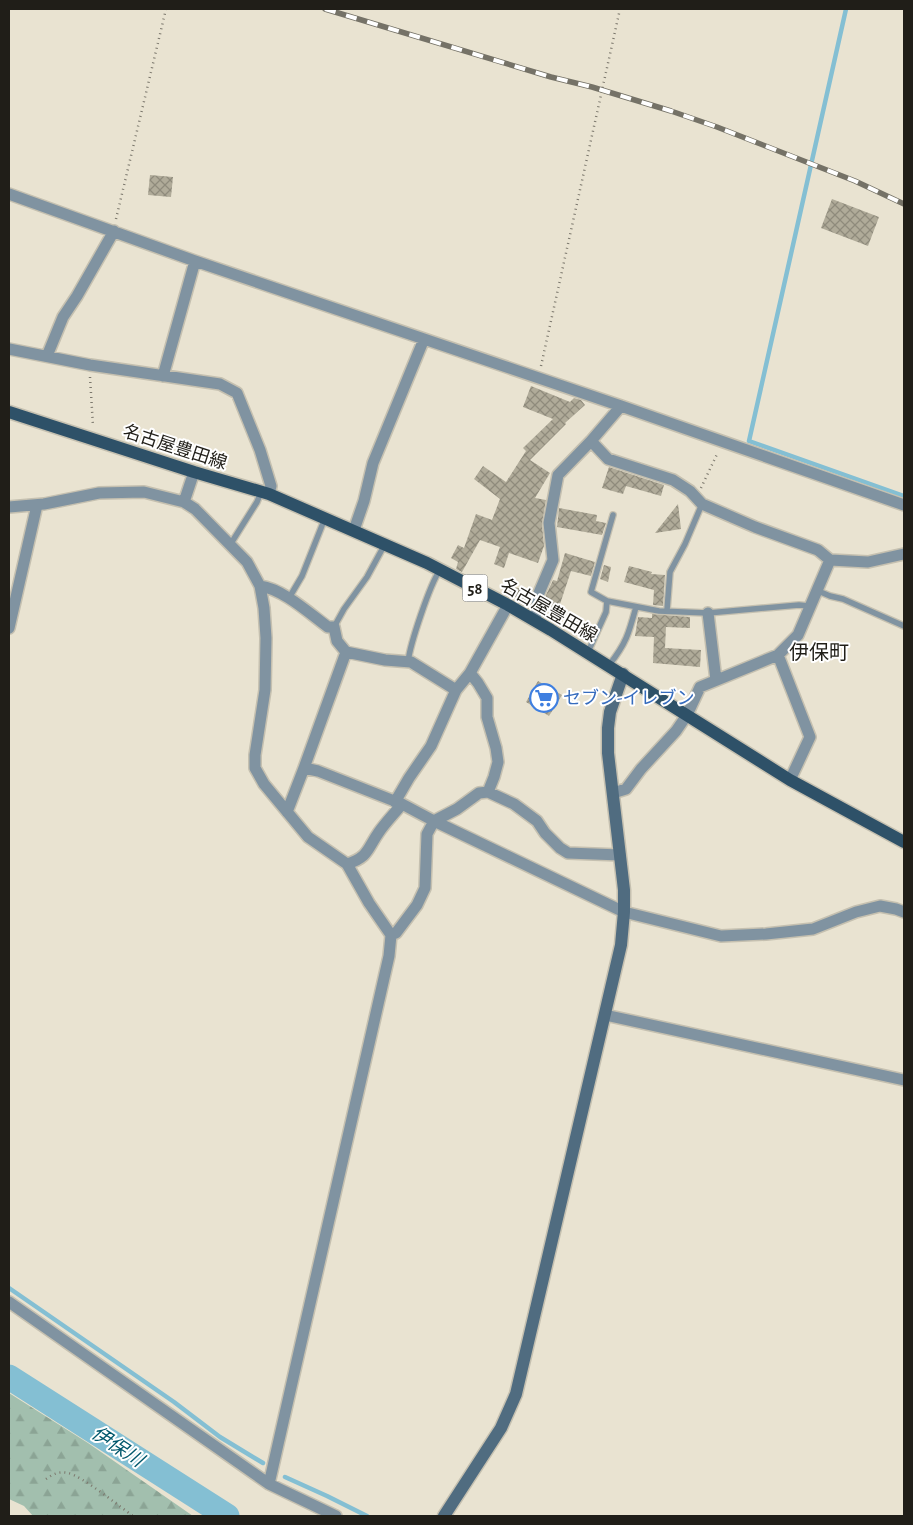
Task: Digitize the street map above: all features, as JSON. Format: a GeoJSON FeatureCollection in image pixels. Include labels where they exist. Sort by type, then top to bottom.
{"type":"FeatureCollection","features":[{"type":"Feature","properties":{"kind":"main road","name":"名古屋豊田線"},"geometry":{"type":"LineString","coordinates":[[9,412],[265,493],[354,530],[440,570],[535,620],[790,780],[904,842]]}},
{"type":"Feature","properties":{"kind":"street"},"geometry":{"type":"LineString","coordinates":[[9,194],[195,261],[723,441],[904,505]]}},
{"type":"Feature","properties":{"kind":"street"},"geometry":{"type":"LineString","coordinates":[[47,356],[63,317],[114,231]]}},
{"type":"Feature","properties":{"kind":"street"},"geometry":{"type":"LineString","coordinates":[[163,376],[195,261]]}},
{"type":"Feature","properties":{"kind":"street"},"geometry":{"type":"LineString","coordinates":[[354,530],[373,463],[424,339]]}},
{"type":"Feature","properties":{"kind":"street"},"geometry":{"type":"LineString","coordinates":[[9,348],[90,365],[220,384],[237,393],[260,450],[271,486],[265,493]]}},
{"type":"Feature","properties":{"kind":"street"},"geometry":{"type":"LineString","coordinates":[[535,620],[538,594],[553,560],[549,523],[558,476],[621,406]]}},
{"type":"Feature","properties":{"kind":"street"},"geometry":{"type":"LineString","coordinates":[[591,441],[608,458],[673,480],[698,500],[747,524],[818,550],[830,560],[868,562],[904,554]]}},
{"type":"Feature","properties":{"kind":"street"},"geometry":{"type":"LineString","coordinates":[[184,502],[194,472]]}},
{"type":"Feature","properties":{"kind":"street"},"geometry":{"type":"LineString","coordinates":[[9,507],[37,505],[99,493],[144,492],[184,502],[195,509],[247,562],[260,586],[266,638],[265,690],[254,755],[256,768],[264,784],[308,837],[347,864],[391,935],[386,966],[269,1484]]}},
{"type":"Feature","properties":{"kind":"street"},"geometry":{"type":"LineString","coordinates":[[9,628],[37,505]]}},
{"type":"Feature","properties":{"kind":"street"},"geometry":{"type":"LineString","coordinates":[[613,793],[626,789],[641,769],[676,731],[687,715],[700,687],[778,655],[798,635],[830,560]]}},
{"type":"Feature","properties":{"kind":"street"},"geometry":{"type":"LineString","coordinates":[[260,586],[270,587],[289,598],[328,627],[334,627],[337,640],[346,652],[385,660],[411,662],[456,690]]}},
{"type":"Feature","properties":{"kind":"street"},"geometry":{"type":"LineString","coordinates":[[347,864],[360,860],[371,847],[378,832],[398,803],[409,778],[431,746],[456,690],[470,674],[508,605]]}},
{"type":"Feature","properties":{"kind":"street"},"geometry":{"type":"LineString","coordinates":[[708,613],[716,680]]}},
{"type":"Feature","properties":{"kind":"street"},"geometry":{"type":"LineString","coordinates":[[287,812],[346,652]]}},
{"type":"Feature","properties":{"kind":"street"},"geometry":{"type":"LineString","coordinates":[[778,655],[810,738],[790,780]]}},
{"type":"Feature","properties":{"kind":"street"},"geometry":{"type":"LineString","coordinates":[[470,674],[487,698],[487,717],[497,755],[498,762],[488,792]]}},
{"type":"Feature","properties":{"kind":"street"},"geometry":{"type":"LineString","coordinates":[[444,1516],[501,1428],[516,1394],[621,945],[624,890],[608,753],[608,728],[610,712],[623,674]]}},
{"type":"Feature","properties":{"kind":"street"},"geometry":{"type":"LineString","coordinates":[[304,768],[318,771],[398,803],[624,912],[721,936],[813,929],[856,912],[880,906],[896,908],[904,912]]}},
{"type":"Feature","properties":{"kind":"street"},"geometry":{"type":"LineString","coordinates":[[391,935],[396,933],[417,905],[425,888],[426,834],[434,821],[452,812],[479,793],[488,792],[514,804],[537,821],[545,833],[568,853],[620,854]]}},
{"type":"Feature","properties":{"kind":"street"},"geometry":{"type":"LineString","coordinates":[[605,1015],[904,1080]]}},
{"type":"Feature","properties":{"kind":"street"},"geometry":{"type":"LineString","coordinates":[[9,1302],[269,1484],[336,1516]]}},
{"type":"Feature","properties":{"kind":"lane"},"geometry":{"type":"LineString","coordinates":[[230,545],[265,493]]}},
{"type":"Feature","properties":{"kind":"lane"},"geometry":{"type":"LineString","coordinates":[[667,610],[670,572],[685,544],[698,500]]}},
{"type":"Feature","properties":{"kind":"lane"},"geometry":{"type":"LineString","coordinates":[[613,515],[591,592],[607,601],[658,611],[708,613],[809,606]]}},
{"type":"Feature","properties":{"kind":"lane"},"geometry":{"type":"LineString","coordinates":[[289,598],[302,576],[325,518]]}},
{"type":"Feature","properties":{"kind":"lane"},"geometry":{"type":"LineString","coordinates":[[334,627],[344,608],[367,578],[385,544]]}},
{"type":"Feature","properties":{"kind":"lane"},"geometry":{"type":"LineString","coordinates":[[408,662],[422,613],[435,577],[440,570]]}},
{"type":"Feature","properties":{"kind":"lane"},"geometry":{"type":"LineString","coordinates":[[816,590],[843,599],[904,626]]}},
{"type":"Feature","properties":{"kind":"lane"},"geometry":{"type":"LineString","coordinates":[[588,652],[606,612],[607,601]]}},
{"type":"Feature","properties":{"kind":"lane"},"geometry":{"type":"LineString","coordinates":[[609,665],[622,649],[636,607]]}},
{"type":"Feature","properties":{"kind":"path"},"geometry":{"type":"LineString","coordinates":[[114,231],[166,9]]}},
{"type":"Feature","properties":{"kind":"path"},"geometry":{"type":"LineString","coordinates":[[537,377],[562,274],[620,9]]}},
{"type":"Feature","properties":{"kind":"path"},"geometry":{"type":"LineString","coordinates":[[90,365],[93,438]]}},
{"type":"Feature","properties":{"kind":"path"},"geometry":{"type":"LineString","coordinates":[[698,500],[723,441]]}},
{"type":"Feature","properties":{"kind":"path"},"geometry":{"type":"LineString","coordinates":[[46,1479],[53,1474],[69,1473],[133,1516]]}},
{"type":"Feature","properties":{"kind":"green space"},"geometry":{"type":"Polygon","coordinates":[[[9,1393],[88,1443],[193,1516],[33,1516],[24,1506],[9,1499],[9,1393]]]}},
{"type":"Feature","properties":{"kind":"building"},"geometry":{"type":"Polygon","coordinates":[[[150,175],[173,177],[171,197],[148,195],[150,175]]]}},
{"type":"Feature","properties":{"kind":"building"},"geometry":{"type":"Polygon","coordinates":[[[832,199],[879,217],[868,246],[821,228],[832,199]]]}},
{"type":"Feature","properties":{"kind":"building"},"geometry":{"type":"Polygon","coordinates":[[[531,386],[570,402],[574,398],[581,400],[585,405],[530,460],[550,473],[535,498],[546,500],[542,524],[544,546],[538,563],[509,553],[504,568],[494,564],[500,547],[480,540],[462,572],[456,569],[458,562],[451,558],[458,545],[464,548],[476,514],[492,520],[500,499],[474,479],[483,466],[506,482],[526,451],[523,448],[553,419],[523,407],[531,386]]]}},
{"type":"Feature","properties":{"kind":"building"},"geometry":{"type":"Polygon","coordinates":[[[609,467],[664,485],[661,496],[626,486],[623,494],[602,488],[609,467]]]}},
{"type":"Feature","properties":{"kind":"building"},"geometry":{"type":"Polygon","coordinates":[[[678,504],[681,529],[655,533],[678,504]]]}},
{"type":"Feature","properties":{"kind":"building"},"geometry":{"type":"Polygon","coordinates":[[[559,508],[597,515],[596,521],[606,523],[602,535],[557,527],[559,508]]]}},
{"type":"Feature","properties":{"kind":"building"},"geometry":{"type":"Polygon","coordinates":[[[565,553],[595,562],[591,576],[571,571],[558,610],[545,606],[546,595],[553,580],[557,581],[565,553]]]}},
{"type":"Feature","properties":{"kind":"building"},"geometry":{"type":"Polygon","coordinates":[[[604,565],[611,567],[608,582],[600,579],[604,565]]]}},
{"type":"Feature","properties":{"kind":"building"},"geometry":{"type":"Polygon","coordinates":[[[629,566],[652,572],[651,574],[665,575],[663,606],[653,605],[654,590],[624,582],[629,566]]]}},
{"type":"Feature","properties":{"kind":"building"},"geometry":{"type":"Polygon","coordinates":[[[509,586],[532,591],[530,601],[507,595],[509,586]]]}},
{"type":"Feature","properties":{"kind":"building"},"geometry":{"type":"Polygon","coordinates":[[[652,614],[690,617],[690,628],[666,627],[665,648],[701,650],[700,667],[653,663],[654,637],[635,636],[638,617],[652,618],[652,614]]]}},
{"type":"Feature","properties":{"kind":"building","name":"セブン-イレブン"},"geometry":{"type":"Polygon","coordinates":[[[538,681],[562,695],[549,716],[526,702],[538,681]]]}},
{"type":"Feature","properties":{"kind":"waterway"},"geometry":{"type":"LineString","coordinates":[[846,9],[749,441],[904,496]]}},
{"type":"Feature","properties":{"kind":"waterway"},"geometry":{"type":"LineString","coordinates":[[9,1288],[174,1402],[220,1437],[263,1463]]}},
{"type":"Feature","properties":{"kind":"waterway","name":"伊保川"},"geometry":{"type":"LineString","coordinates":[[9,1377],[227,1516]]}},
{"type":"Feature","properties":{"kind":"waterway"},"geometry":{"type":"LineString","coordinates":[[285,1477],[367,1516]]}},
{"type":"Feature","properties":{"kind":"railway"},"geometry":{"type":"LineString","coordinates":[[325,9],[671,111],[855,181],[904,204]]}},
{"type":"Feature","properties":{"kind":"place","name":"セブン-イレブン"},"geometry":{"type":"Point","coordinates":[544,698]}},
{"type":"Feature","properties":{"kind":"district","name":"伊保町"},"geometry":{"type":"Point","coordinates":[819,652]}}]}
